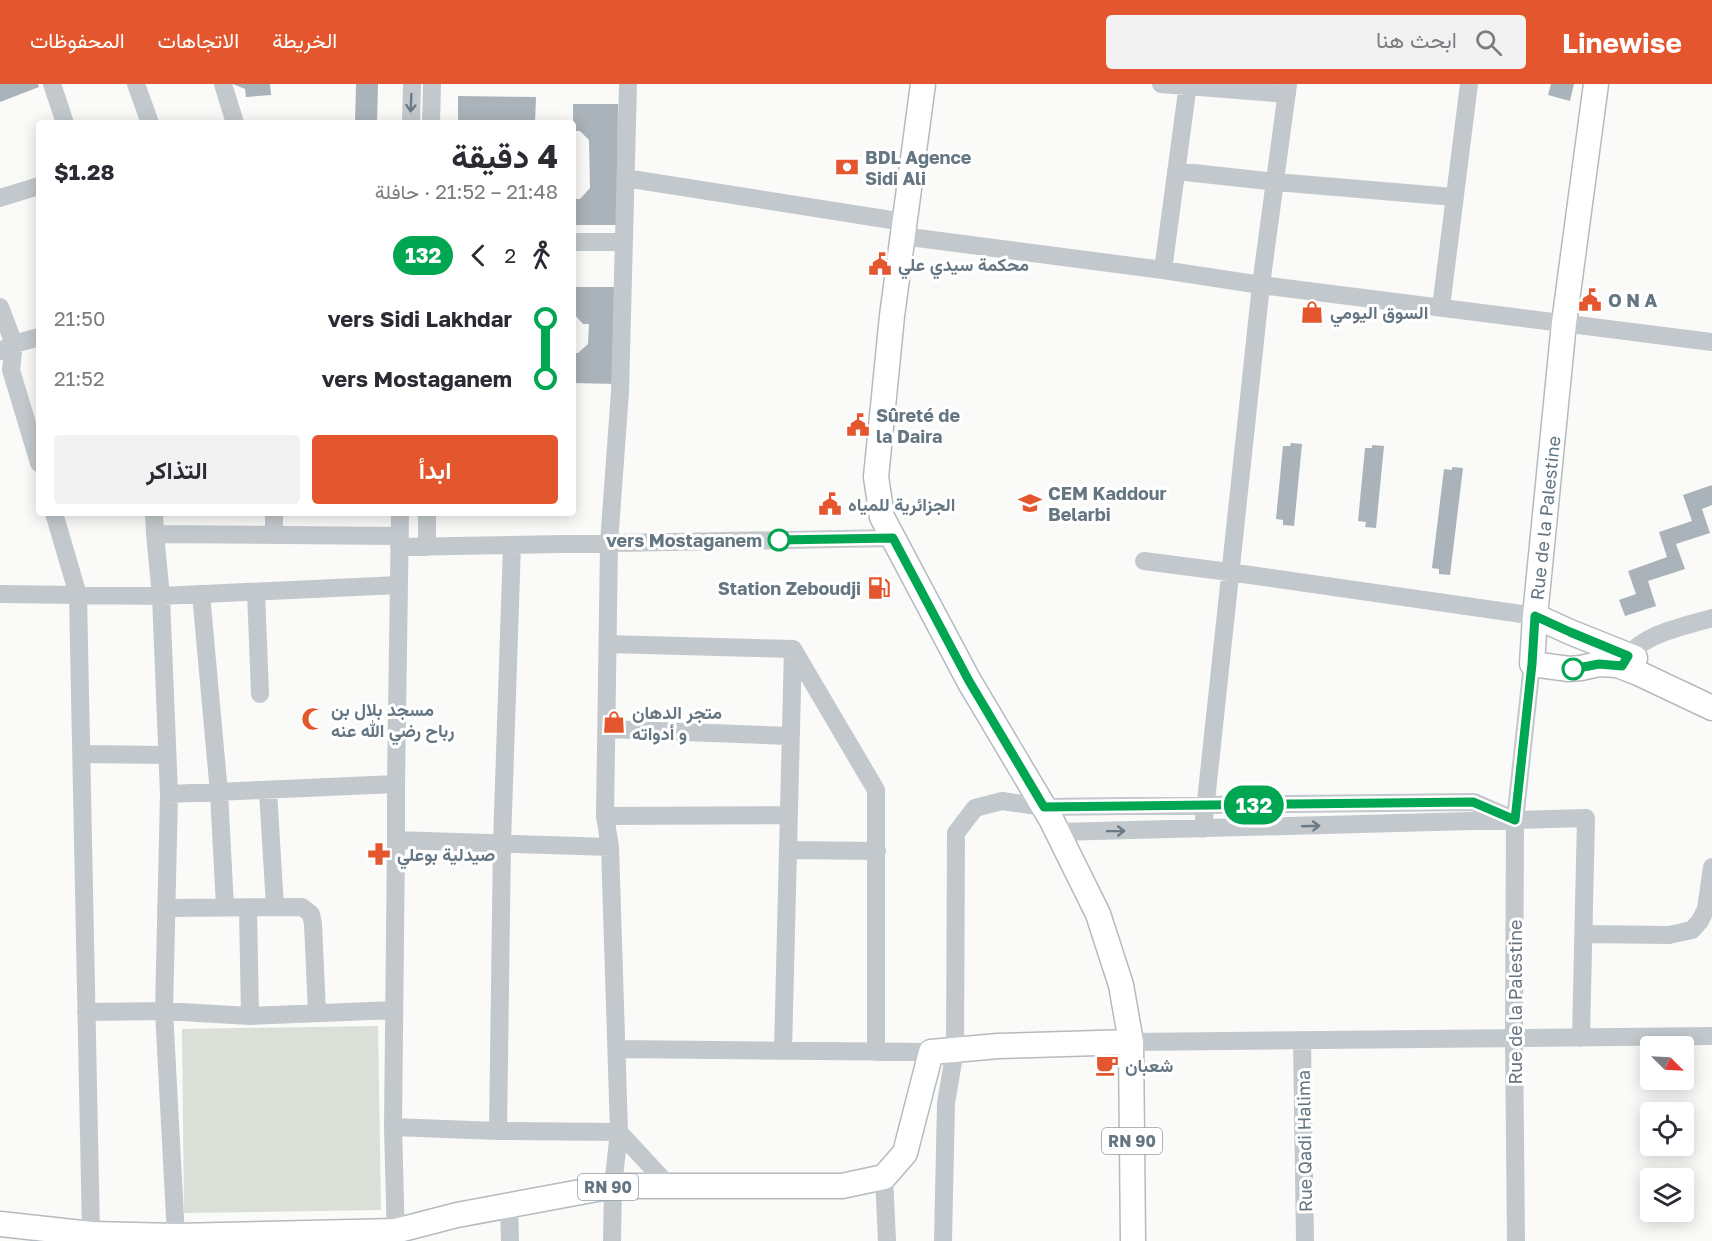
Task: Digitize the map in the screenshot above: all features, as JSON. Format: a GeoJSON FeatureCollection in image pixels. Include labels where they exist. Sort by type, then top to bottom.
{"type":"FeatureCollection","features":[{"type":"Feature","properties":{"kind":"main road"},"geometry":{"type":"LineString","coordinates":[[884,1177],[905,1153],[931,1052],[998,1046],[1131,1042],[1121,985],[1098,914],[1058,832],[969,681],[882,517],[876,477],[892,316],[922,84]]}},
{"type":"Feature","properties":{"kind":"main road","name":"Rue de la Palestine"},"geometry":{"type":"LineString","coordinates":[[1532,664],[1563,323],[1596,84]]}},
{"type":"Feature","properties":{"kind":"main road"},"geometry":{"type":"LineString","coordinates":[[1535,616],[1570,632],[1712,708]]}},
{"type":"Feature","properties":{"kind":"main road"},"geometry":{"type":"LineString","coordinates":[[1532,664],[1569,669],[1625,661],[1712,690]]}},
{"type":"Feature","properties":{"kind":"main road","name":"RN 90"},"geometry":{"type":"LineString","coordinates":[[1131,1042],[1133,1241]]}},
{"type":"Feature","properties":{"kind":"main road","name":"RN 90"},"geometry":{"type":"LineString","coordinates":[[0,1224],[91,1234],[395,1236],[457,1215],[613,1186],[842,1186],[884,1177]]}},
{"type":"Feature","properties":{"kind":"street"},"geometry":{"type":"LineString","coordinates":[[52,84],[64,120]]}},
{"type":"Feature","properties":{"kind":"street"},"geometry":{"type":"LineString","coordinates":[[136,84],[149,120]]}},
{"type":"Feature","properties":{"kind":"street"},"geometry":{"type":"LineString","coordinates":[[224,84],[234,120]]}},
{"type":"Feature","properties":{"kind":"street"},"geometry":{"type":"LineString","coordinates":[[411,120],[412,84]]}},
{"type":"Feature","properties":{"kind":"street"},"geometry":{"type":"LineString","coordinates":[[431,120],[432,84]]}},
{"type":"Feature","properties":{"kind":"street"},"geometry":{"type":"LineString","coordinates":[[612,1241],[613,1186],[619,1132],[610,847],[605,816],[606,729],[609,543],[620,392],[628,84]]}},
{"type":"Feature","properties":{"kind":"street"},"geometry":{"type":"LineString","coordinates":[[1161,84],[1288,89],[1261,285],[1203,829]]}},
{"type":"Feature","properties":{"kind":"street"},"geometry":{"type":"LineString","coordinates":[[1441,307],[1469,84]]}},
{"type":"Feature","properties":{"kind":"street"},"geometry":{"type":"LineString","coordinates":[[1163,270],[1188,85]]}},
{"type":"Feature","properties":{"kind":"street"},"geometry":{"type":"LineString","coordinates":[[1176,171],[1454,197]]}},
{"type":"Feature","properties":{"kind":"street"},"geometry":{"type":"LineString","coordinates":[[625,178],[903,229],[1261,285],[1712,342]]}},
{"type":"Feature","properties":{"kind":"street"},"geometry":{"type":"LineString","coordinates":[[0,198],[36,187]]}},
{"type":"Feature","properties":{"kind":"street"},"geometry":{"type":"LineString","coordinates":[[576,242],[624,242]]}},
{"type":"Feature","properties":{"kind":"street"},"geometry":{"type":"LineString","coordinates":[[0,307],[11,370],[36,453]]}},
{"type":"Feature","properties":{"kind":"street"},"geometry":{"type":"LineString","coordinates":[[7,348],[36,338]]}},
{"type":"Feature","properties":{"kind":"street"},"geometry":{"type":"LineString","coordinates":[[55,516],[78,595],[91,1234]]}},
{"type":"Feature","properties":{"kind":"street"},"geometry":{"type":"LineString","coordinates":[[154,516],[161,596],[168,756],[164,1011],[176,1236]]}},
{"type":"Feature","properties":{"kind":"street"},"geometry":{"type":"LineString","coordinates":[[274,516],[274,535]]}},
{"type":"Feature","properties":{"kind":"street"},"geometry":{"type":"LineString","coordinates":[[395,1236],[393,1127],[400,516]]}},
{"type":"Feature","properties":{"kind":"street"},"geometry":{"type":"LineString","coordinates":[[427,516],[427,547]]}},
{"type":"Feature","properties":{"kind":"street"},"geometry":{"type":"LineString","coordinates":[[154,534],[274,535],[400,541],[427,547],[893,538]]}},
{"type":"Feature","properties":{"kind":"street"},"geometry":{"type":"LineString","coordinates":[[498,1131],[502,843],[512,545]]}},
{"type":"Feature","properties":{"kind":"street"},"geometry":{"type":"LineString","coordinates":[[1144,561],[1535,616]]}},
{"type":"Feature","properties":{"kind":"street"},"geometry":{"type":"LineString","coordinates":[[0,594],[161,596],[399,585]]}},
{"type":"Feature","properties":{"kind":"street"},"geometry":{"type":"LineString","coordinates":[[256,592],[260,694]]}},
{"type":"Feature","properties":{"kind":"street"},"geometry":{"type":"LineString","coordinates":[[201,594],[219,793],[225,907]]}},
{"type":"Feature","properties":{"kind":"street"},"geometry":{"type":"LineString","coordinates":[[1625,661],[1647,641],[1712,618]]}},
{"type":"Feature","properties":{"kind":"street"},"geometry":{"type":"LineString","coordinates":[[608,644],[793,649]]}},
{"type":"Feature","properties":{"kind":"street"},"geometry":{"type":"LineString","coordinates":[[783,1051],[793,649]]}},
{"type":"Feature","properties":{"kind":"street"},"geometry":{"type":"LineString","coordinates":[[793,649],[876,790],[876,1052]]}},
{"type":"Feature","properties":{"kind":"street","name":"Rue de la Palestine"},"geometry":{"type":"LineString","coordinates":[[1516,1241],[1515,820],[1532,664]]}},
{"type":"Feature","properties":{"kind":"street"},"geometry":{"type":"LineString","coordinates":[[606,729],[791,736]]}},
{"type":"Feature","properties":{"kind":"street"},"geometry":{"type":"LineString","coordinates":[[81,754],[168,756]]}},
{"type":"Feature","properties":{"kind":"street"},"geometry":{"type":"LineString","coordinates":[[169,794],[396,784]]}},
{"type":"Feature","properties":{"kind":"street"},"geometry":{"type":"LineString","coordinates":[[268,791],[275,907]]}},
{"type":"Feature","properties":{"kind":"street"},"geometry":{"type":"LineString","coordinates":[[944,1241],[946,1103],[956,1050],[956,833],[975,808],[1002,801],[1044,807],[1473,802],[1515,820]]}},
{"type":"Feature","properties":{"kind":"street"},"geometry":{"type":"LineString","coordinates":[[605,816],[788,815]]}},
{"type":"Feature","properties":{"kind":"street"},"geometry":{"type":"LineString","coordinates":[[1058,832],[1586,818],[1581,1038]]}},
{"type":"Feature","properties":{"kind":"street"},"geometry":{"type":"LineString","coordinates":[[396,840],[610,847]]}},
{"type":"Feature","properties":{"kind":"street"},"geometry":{"type":"LineString","coordinates":[[788,850],[877,851]]}},
{"type":"Feature","properties":{"kind":"street"},"geometry":{"type":"LineString","coordinates":[[1584,934],[1669,934],[1692,930],[1706,909],[1712,867]]}},
{"type":"Feature","properties":{"kind":"street"},"geometry":{"type":"LineString","coordinates":[[166,908],[302,907],[311,914],[313,924],[317,1013]]}},
{"type":"Feature","properties":{"kind":"street"},"geometry":{"type":"LineString","coordinates":[[248,908],[250,1016]]}},
{"type":"Feature","properties":{"kind":"street"},"geometry":{"type":"LineString","coordinates":[[86,1012],[164,1011],[250,1016],[394,1010]]}},
{"type":"Feature","properties":{"kind":"street"},"geometry":{"type":"LineString","coordinates":[[1131,1042],[1712,1036]]}},
{"type":"Feature","properties":{"kind":"street","name":"Rue Qadi Halima"},"geometry":{"type":"LineString","coordinates":[[1302,1040],[1305,1241]]}},
{"type":"Feature","properties":{"kind":"street"},"geometry":{"type":"LineString","coordinates":[[617,1049],[931,1052]]}},
{"type":"Feature","properties":{"kind":"street"},"geometry":{"type":"LineString","coordinates":[[393,1127],[619,1132],[670,1187]]}},
{"type":"Feature","properties":{"kind":"street"},"geometry":{"type":"LineString","coordinates":[[884,1177],[887,1241]]}},
{"type":"Feature","properties":{"kind":"street"},"geometry":{"type":"LineString","coordinates":[[508,1205],[510,1241]]}},
{"type":"Feature","properties":{"kind":"shaded area"},"geometry":{"type":"Polygon","coordinates":[[[378,1026],[381,1210],[184,1213],[182,1029],[378,1026]]]}},
{"type":"Feature","properties":{"kind":"building"},"geometry":{"type":"Polygon","coordinates":[[[0,84],[38,84],[39,87],[0,102],[0,84]]]}},
{"type":"Feature","properties":{"kind":"building"},"geometry":{"type":"Polygon","coordinates":[[[233,84],[270,84],[271,95],[246,97],[245,89],[233,84]]]}},
{"type":"Feature","properties":{"kind":"building"},"geometry":{"type":"Polygon","coordinates":[[[356,84],[378,84],[377,120],[355,120],[356,84]]]}},
{"type":"Feature","properties":{"kind":"building"},"geometry":{"type":"Polygon","coordinates":[[[1551,84],[1574,84],[1570,101],[1548,95],[1551,84]]]}},
{"type":"Feature","properties":{"kind":"building"},"geometry":{"type":"Polygon","coordinates":[[[458,96],[536,97],[535,120],[458,120],[458,96]]]}},
{"type":"Feature","properties":{"kind":"building"},"geometry":{"type":"Polygon","coordinates":[[[573,104],[618,104],[617,225],[576,225],[576,199],[580,199],[590,188],[589,140],[580,131],[576,131],[576,120],[573,120],[573,104]]]}},
{"type":"Feature","properties":{"kind":"building"},"geometry":{"type":"Polygon","coordinates":[[[576,287],[617,287],[617,384],[576,383],[576,353],[588,344],[589,324],[583,324],[576,316],[576,287]]]}},
{"type":"Feature","properties":{"kind":"building"},"geometry":{"type":"Polygon","coordinates":[[[1291,443],[1302,444],[1294,526],[1283,525],[1283,520],[1276,519],[1283,446],[1290,446],[1291,443]]]}},
{"type":"Feature","properties":{"kind":"building"},"geometry":{"type":"Polygon","coordinates":[[[1372,445],[1384,446],[1376,528],[1365,527],[1366,522],[1358,521],[1365,448],[1372,448],[1372,445]]]}},
{"type":"Feature","properties":{"kind":"building"},"geometry":{"type":"Polygon","coordinates":[[[1452,467],[1463,468],[1450,575],[1439,574],[1439,569],[1432,568],[1444,469],[1452,470],[1452,467]]]}},
{"type":"Feature","properties":{"kind":"building"},"geometry":{"type":"Polygon","coordinates":[[[1712,485],[1712,505],[1702,509],[1710,533],[1676,544],[1685,569],[1648,581],[1656,606],[1625,616],[1619,600],[1636,594],[1628,571],[1667,557],[1659,532],[1692,521],[1683,495],[1712,485]]]}},
{"type":"Feature","properties":{"kind":"bus line","name":"132"},"geometry":{"type":"LineString","coordinates":[[779,540],[893,538],[969,681],[1044,807],[1473,802],[1515,820],[1535,616],[1628,656],[1622,666],[1599,664],[1573,669]]}},
{"type":"Feature","properties":{"kind":"place","name":"BDL Agence Sidi Ali"},"geometry":{"type":"Point","coordinates":[847,167]}},
{"type":"Feature","properties":{"kind":"place","name":"محكمة سيدي علي"},"geometry":{"type":"Point","coordinates":[880,264]}},
{"type":"Feature","properties":{"kind":"place","name":"O N A"},"geometry":{"type":"Point","coordinates":[1590,300]}},
{"type":"Feature","properties":{"kind":"place","name":"السوق اليومي"},"geometry":{"type":"Point","coordinates":[1312,312]}},
{"type":"Feature","properties":{"kind":"place","name":"Sûreté de la Daira"},"geometry":{"type":"Point","coordinates":[858,425]}},
{"type":"Feature","properties":{"kind":"place","name":"CEM Kaddour Belarbi"},"geometry":{"type":"Point","coordinates":[1030,503]}},
{"type":"Feature","properties":{"kind":"place","name":"الجزائرية للمياه"},"geometry":{"type":"Point","coordinates":[830,504]}},
{"type":"Feature","properties":{"kind":"place","name":"vers Mostaganem"},"geometry":{"type":"Point","coordinates":[779,540]}},
{"type":"Feature","properties":{"kind":"place","name":"Station Zeboudji"},"geometry":{"type":"Point","coordinates":[879,588]}},
{"type":"Feature","properties":{"kind":"place","name":"مسجد بلال بن رباح رضي الله عنه"},"geometry":{"type":"Point","coordinates":[313,719]}},
{"type":"Feature","properties":{"kind":"place","name":"متجر الدهان و أدواته"},"geometry":{"type":"Point","coordinates":[614,722]}},
{"type":"Feature","properties":{"kind":"place","name":"صيدلية بوعلي"},"geometry":{"type":"Point","coordinates":[379,854]}},
{"type":"Feature","properties":{"kind":"place","name":"شعبان"},"geometry":{"type":"Point","coordinates":[1107,1065]}}]}
